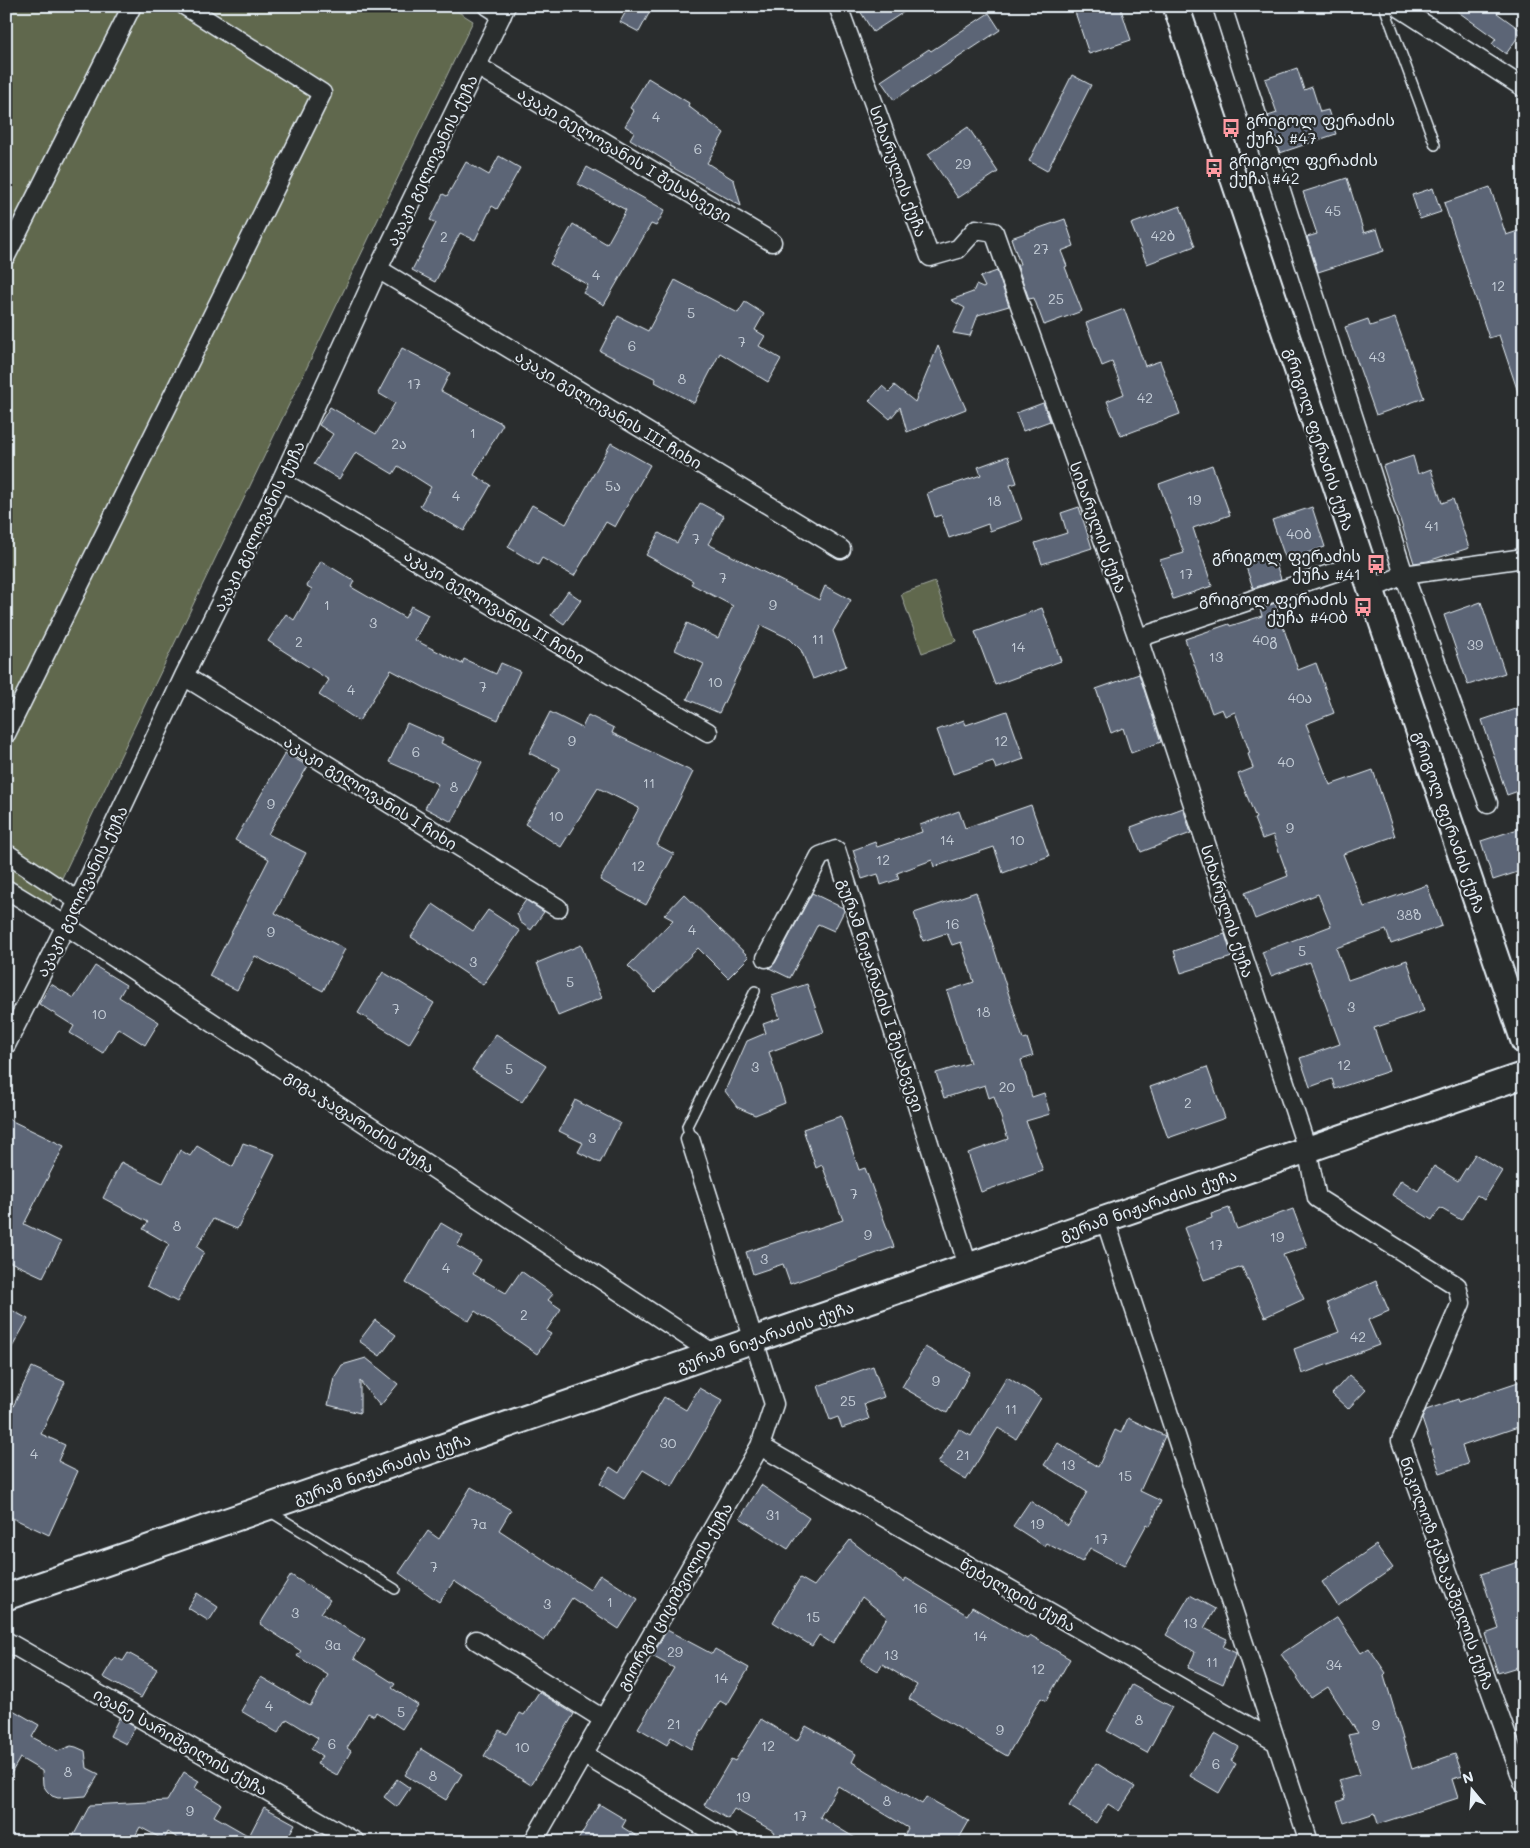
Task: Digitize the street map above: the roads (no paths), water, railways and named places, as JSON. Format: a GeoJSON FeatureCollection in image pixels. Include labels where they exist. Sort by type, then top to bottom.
{"type":"FeatureCollection","features":[{"type":"Feature","properties":{"kind":"street"},"geometry":{"type":"LineString","coordinates":[[6,256],[132,6]]}},
{"type":"Feature","properties":{"kind":"street"},"geometry":{"type":"LineString","coordinates":[[6,734],[322,93],[185,6]]}},
{"type":"Feature","properties":{"kind":"street","name":"სიხარულის ქუჩა"},"geometry":{"type":"LineString","coordinates":[[838,6],[930,257],[958,249],[976,228],[994,232],[1138,638],[1307,1149]]}},
{"type":"Feature","properties":{"kind":"street","name":"გრიგოლ ფერაძის ქუჩა"},"geometry":{"type":"LineString","coordinates":[[1176,6],[1524,1041]]}},
{"type":"Feature","properties":{"kind":"street"},"geometry":{"type":"LineString","coordinates":[[1222,6],[1404,575],[1488,803]]}},
{"type":"Feature","properties":{"kind":"street"},"geometry":{"type":"LineString","coordinates":[[1396,6],[1524,88]]}},
{"type":"Feature","properties":{"kind":"street","name":"აკაკი გელოვანის ქუჩა"},"geometry":{"type":"LineString","coordinates":[[6,1045],[78,901],[184,676],[281,480],[378,269],[477,66],[499,9]]}},
{"type":"Feature","properties":{"kind":"street","name":"აკაკი გელოვანის I შესახვევი"},"geometry":{"type":"LineString","coordinates":[[477,66],[772,242]]}},
{"type":"Feature","properties":{"kind":"street","name":"აკაკი გელოვანის III ჩიხი"},"geometry":{"type":"LineString","coordinates":[[378,269],[841,549]]}},
{"type":"Feature","properties":{"kind":"street","name":"აკაკი გელოვანის II ჩიხი"},"geometry":{"type":"LineString","coordinates":[[281,480],[708,732]]}},
{"type":"Feature","properties":{"kind":"street"},"geometry":{"type":"LineString","coordinates":[[1371,589],[1404,575],[1524,558]]}},
{"type":"Feature","properties":{"kind":"street"},"geometry":{"type":"LineString","coordinates":[[1138,638],[1362,563]]}},
{"type":"Feature","properties":{"kind":"street","name":"აკაკი გელოვანის I ჩიხი"},"geometry":{"type":"LineString","coordinates":[[184,676],[558,908]]}},
{"type":"Feature","properties":{"kind":"street","name":"გურამ ნიჟარაძის I შესახვევი"},"geometry":{"type":"LineString","coordinates":[[766,958],[820,856],[836,850],[968,1266]]}},
{"type":"Feature","properties":{"kind":"street"},"geometry":{"type":"LineString","coordinates":[[6,854],[78,901]]}},
{"type":"Feature","properties":{"kind":"street","name":"გიგა ჯაფარიძის ქუჩა"},"geometry":{"type":"LineString","coordinates":[[6,889],[65,925],[714,1354]]}},
{"type":"Feature","properties":{"kind":"street","name":"გურამ ნიჟარაძის ქუჩა"},"geometry":{"type":"LineString","coordinates":[[6,1597],[1524,1075]]}},
{"type":"Feature","properties":{"kind":"street"},"geometry":{"type":"LineString","coordinates":[[690,1139],[753,1340]]}},
{"type":"Feature","properties":{"kind":"street","name":"ნიკოლოზ ქაშაკაშვილის ქუჩა"},"geometry":{"type":"LineString","coordinates":[[1307,1149],[1317,1198],[1457,1286],[1460,1303],[1401,1441],[1524,1784]]}},
{"type":"Feature","properties":{"kind":"street"},"geometry":{"type":"LineString","coordinates":[[1105,1219],[1309,1842]]}},
{"type":"Feature","properties":{"kind":"street","name":"გიორგი ციციშვილის ქუჩა"},"geometry":{"type":"LineString","coordinates":[[533,1842],[760,1446],[774,1404],[753,1340]]}},
{"type":"Feature","properties":{"kind":"street","name":"წებელდის ქუჩა"},"geometry":{"type":"LineString","coordinates":[[760,1446],[1276,1742]]}},
{"type":"Feature","properties":{"kind":"street"},"geometry":{"type":"LineString","coordinates":[[476,1640],[603,1719]]}},
{"type":"Feature","properties":{"kind":"street","name":"ივანე სარიშვილის ქუჩა"},"geometry":{"type":"LineString","coordinates":[[6,1641],[356,1842]]}},
{"type":"Feature","properties":{"kind":"street"},"geometry":{"type":"LineString","coordinates":[[583,1754],[729,1842]]}},
{"type":"Feature","properties":{"kind":"lane"},"geometry":{"type":"LineString","coordinates":[[1384,6],[1435,145]]}},
{"type":"Feature","properties":{"kind":"lane"},"geometry":{"type":"LineString","coordinates":[[690,1139],[686,1126],[754,991]]}},
{"type":"Feature","properties":{"kind":"lane"},"geometry":{"type":"LineString","coordinates":[[265,1508],[395,1589]]}},
{"type":"Feature","properties":{"kind":"place","name":"გრიგოლ ფერაძის ქუჩა #47"},"geometry":{"type":"Point","coordinates":[1231,128]}},
{"type":"Feature","properties":{"kind":"place","name":"გრიგოლ ფერაძის ქუჩა #42"},"geometry":{"type":"Point","coordinates":[1214,168]}},
{"type":"Feature","properties":{"kind":"place","name":"გრიგოლ ფერაძის ქუჩა #41"},"geometry":{"type":"Point","coordinates":[1376,564]}},
{"type":"Feature","properties":{"kind":"place","name":"გრიგოლ ფერაძის ქუჩა #40ბ"},"geometry":{"type":"Point","coordinates":[1363,607]}}]}
